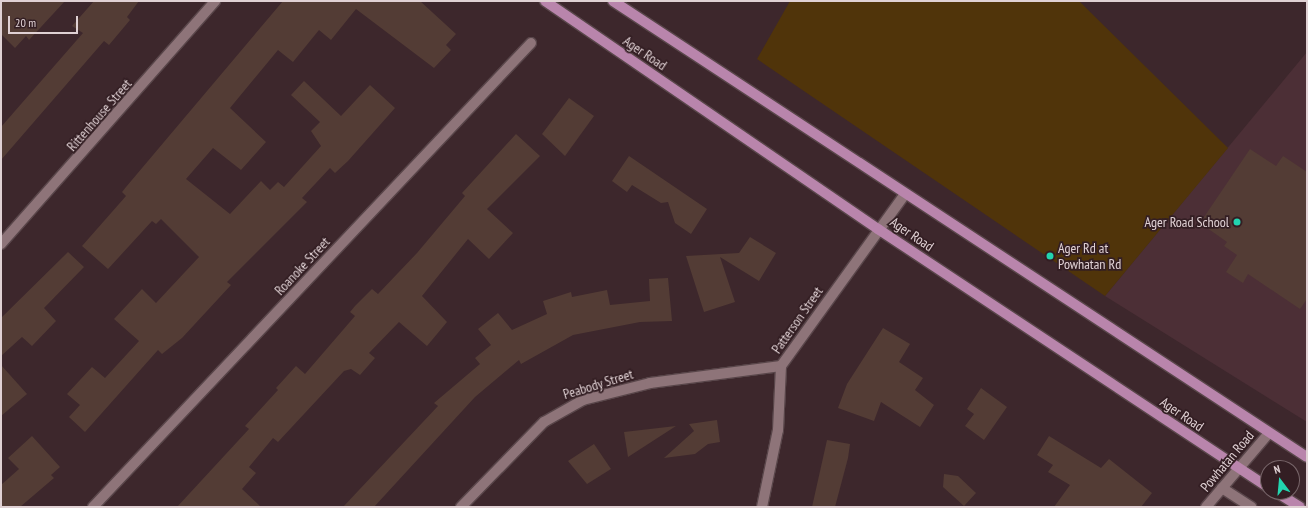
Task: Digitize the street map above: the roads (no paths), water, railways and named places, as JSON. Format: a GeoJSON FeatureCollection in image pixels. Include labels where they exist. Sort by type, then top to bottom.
{"type":"FeatureCollection","features":[{"type":"Feature","properties":{"kind":"main road","name":"Ager Road"},"geometry":{"type":"LineString","coordinates":[[545,1],[878,229],[1260,482]]}},
{"type":"Feature","properties":{"kind":"main road","name":"Ager Road"},"geometry":{"type":"LineString","coordinates":[[613,1],[1307,457]]}},
{"type":"Feature","properties":{"kind":"main road"},"geometry":{"type":"LineString","coordinates":[[1289,500],[1300,507]]}},
{"type":"Feature","properties":{"kind":"street","name":"Rittenhouse Street"},"geometry":{"type":"LineString","coordinates":[[1,244],[215,1]]}},
{"type":"Feature","properties":{"kind":"street","name":"Roanoke Street"},"geometry":{"type":"LineString","coordinates":[[93,507],[531,43]]}},
{"type":"Feature","properties":{"kind":"street","name":"Patterson Street"},"geometry":{"type":"LineString","coordinates":[[762,507],[778,430],[781,366],[878,229],[905,194]]}},
{"type":"Feature","properties":{"kind":"street","name":"Peabody Street"},"geometry":{"type":"LineString","coordinates":[[461,507],[544,422],[576,403],[650,383],[781,366]]}},
{"type":"Feature","properties":{"kind":"street","name":"Powhatan Road"},"geometry":{"type":"LineString","coordinates":[[1206,507],[1269,433]]}},
{"type":"Feature","properties":{"kind":"street"},"geometry":{"type":"LineString","coordinates":[[1222,488],[1251,507]]}},
{"type":"Feature","properties":{"kind":"place","name":"Ager Road School"},"geometry":{"type":"Point","coordinates":[1237,222]}},
{"type":"Feature","properties":{"kind":"place","name":"Ager Rd at Powhatan Rd"},"geometry":{"type":"Point","coordinates":[1050,256]}}]}
